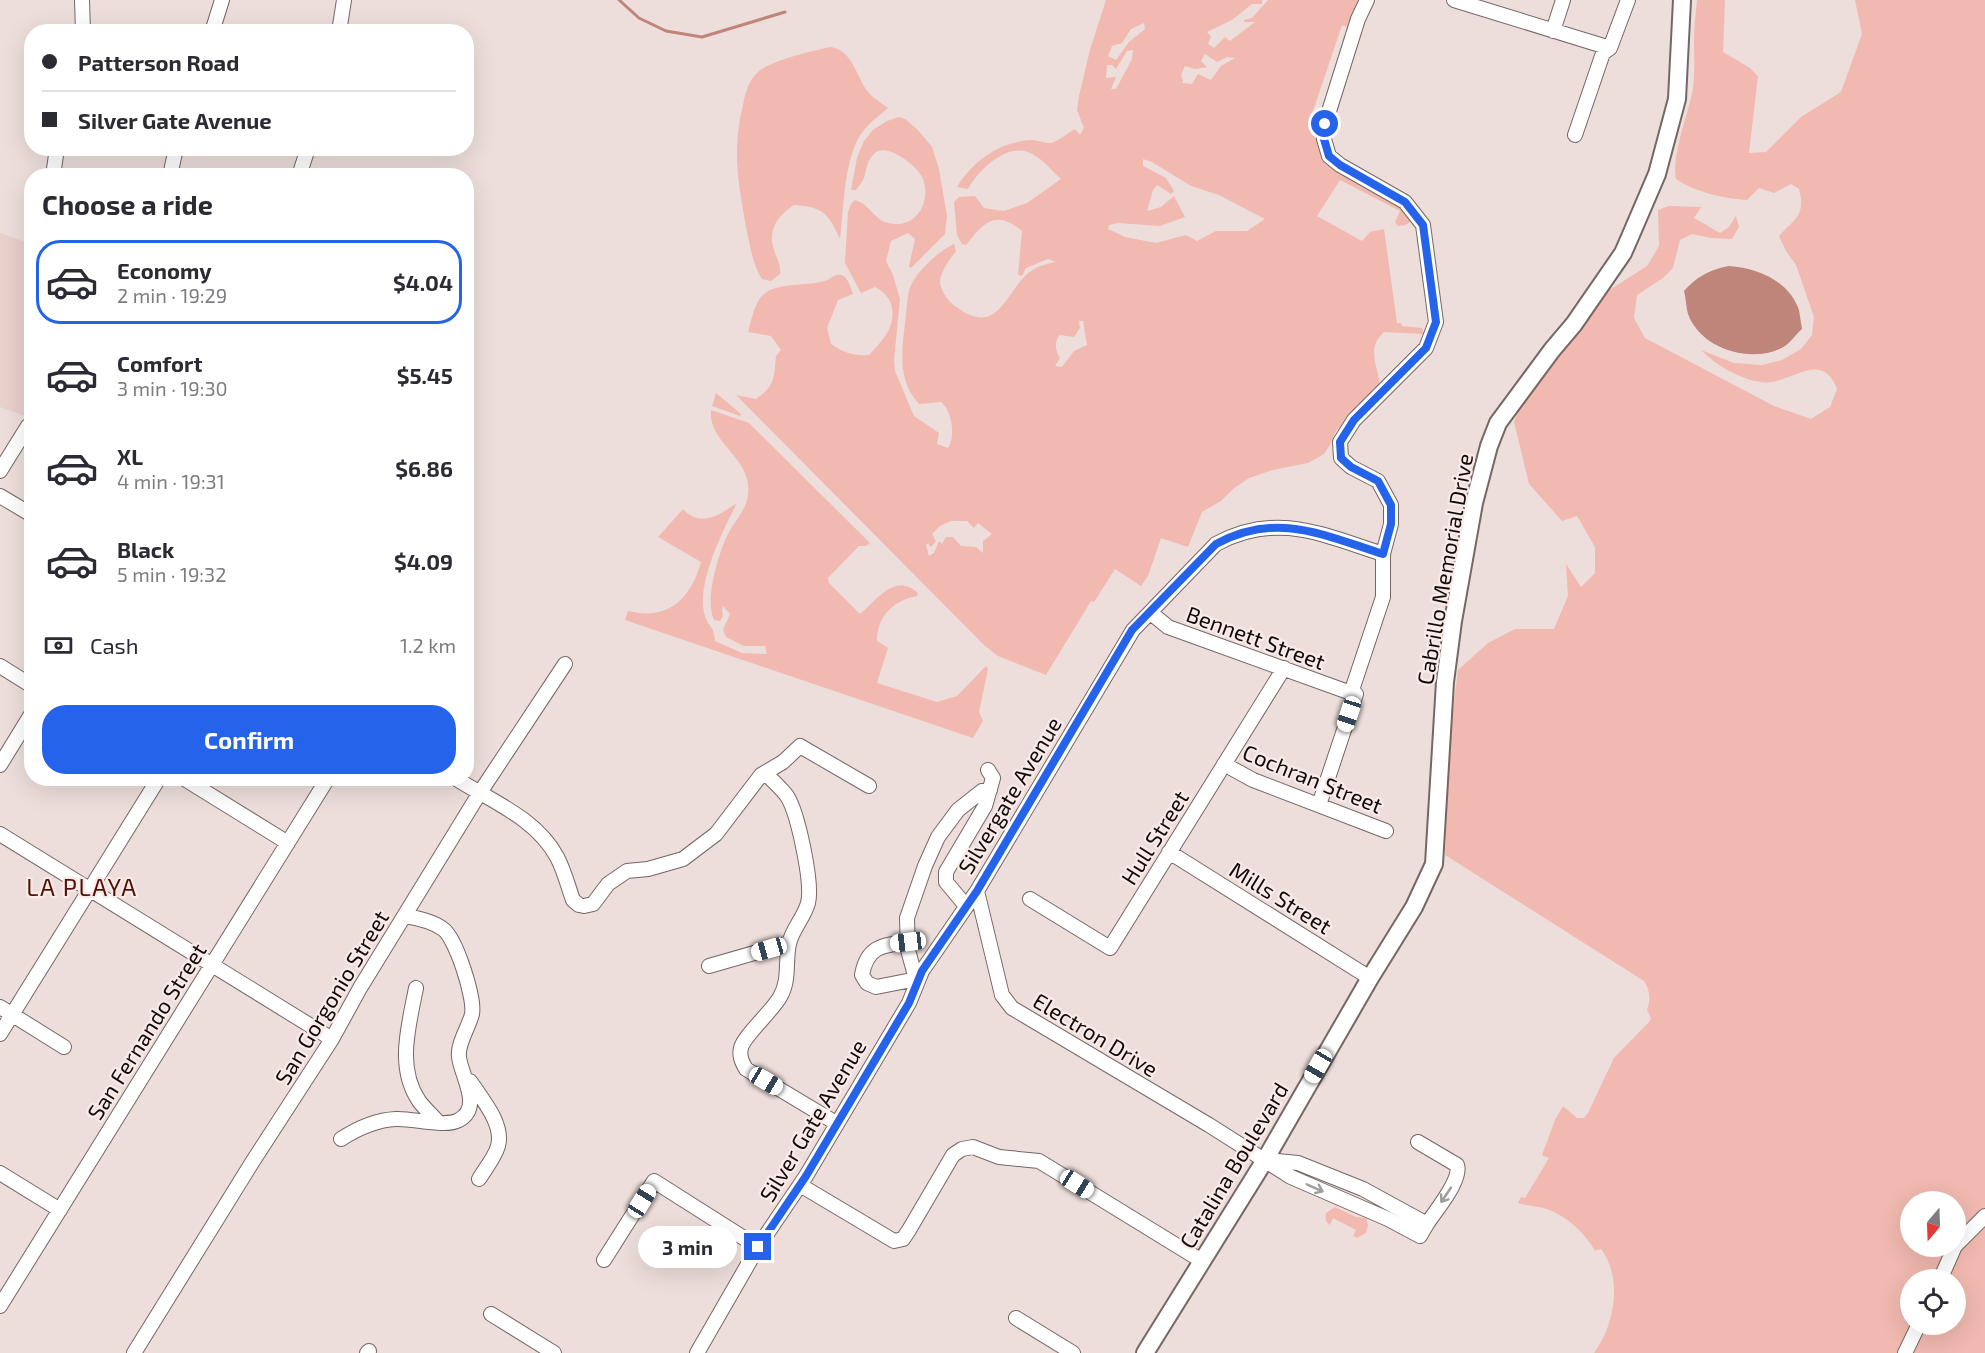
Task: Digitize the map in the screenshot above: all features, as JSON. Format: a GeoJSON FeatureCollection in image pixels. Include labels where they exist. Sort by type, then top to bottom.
{"type":"FeatureCollection","features":[{"type":"Feature","properties":{"kind":"main road","name":"Cabrillo Memorial Drive"},"geometry":{"type":"LineString","coordinates":[[1414,907],[1434,864],[1445,682],[1474,503],[1489,446],[1498,423],[1574,324],[1623,253],[1630,237],[1657,174],[1677,99],[1682,0]]}},
{"type":"Feature","properties":{"kind":"main road","name":"Catalina Boulevard"},"geometry":{"type":"LineString","coordinates":[[1145,1353],[1265,1160],[1370,978],[1414,907]]}},
{"type":"Feature","properties":{"kind":"street"},"geometry":{"type":"LineString","coordinates":[[81,0],[82,24]]}},
{"type":"Feature","properties":{"kind":"street"},"geometry":{"type":"LineString","coordinates":[[214,24],[222,0]]}},
{"type":"Feature","properties":{"kind":"street"},"geometry":{"type":"LineString","coordinates":[[340,24],[344,0]]}},
{"type":"Feature","properties":{"kind":"street"},"geometry":{"type":"LineString","coordinates":[[1319,806],[1356,694],[1351,693],[1383,597],[1383,554],[1391,524],[1391,505],[1378,481],[1351,467],[1341,458],[1340,442],[1354,420],[1426,348],[1436,322],[1423,225],[1405,202],[1340,165],[1329,156],[1324,139],[1325,124],[1358,19],[1367,0]]}},
{"type":"Feature","properties":{"kind":"street"},"geometry":{"type":"LineString","coordinates":[[1552,31],[1563,0]]}},
{"type":"Feature","properties":{"kind":"street"},"geometry":{"type":"LineString","coordinates":[[1575,135],[1603,52],[1611,48],[1628,0]]}},
{"type":"Feature","properties":{"kind":"street"},"geometry":{"type":"LineString","coordinates":[[1462,1],[1611,48]]}},
{"type":"Feature","properties":{"kind":"street"},"geometry":{"type":"LineString","coordinates":[[0,471],[24,432]]}},
{"type":"Feature","properties":{"kind":"street"},"geometry":{"type":"LineString","coordinates":[[0,496],[24,510]]}},
{"type":"Feature","properties":{"kind":"street"},"geometry":{"type":"LineString","coordinates":[[1151,613],[1216,544],[1233,535],[1274,527],[1302,529],[1383,554]]}},
{"type":"Feature","properties":{"kind":"street","name":"Bennett Street"},"geometry":{"type":"LineString","coordinates":[[1151,613],[1168,627],[1351,693]]}},
{"type":"Feature","properties":{"kind":"street","name":"Silvergate Avenue"},"geometry":{"type":"LineString","coordinates":[[909,1003],[922,971],[977,891],[1132,630],[1151,613]]}},
{"type":"Feature","properties":{"kind":"street","name":"San Gorgonio Street"},"geometry":{"type":"LineString","coordinates":[[134,1353],[332,1039],[360,988],[479,794],[565,664]]}},
{"type":"Feature","properties":{"kind":"street"},"geometry":{"type":"LineString","coordinates":[[0,666],[24,681]]}},
{"type":"Feature","properties":{"kind":"street","name":"Hull Street"},"geometry":{"type":"LineString","coordinates":[[1030,899],[1110,948],[1284,668]]}},
{"type":"Feature","properties":{"kind":"street"},"geometry":{"type":"LineString","coordinates":[[0,765],[24,726]]}},
{"type":"Feature","properties":{"kind":"street"},"geometry":{"type":"LineString","coordinates":[[467,786],[524,820],[540,833],[557,857],[573,900],[584,906],[593,904],[608,884],[627,871],[648,869],[683,859],[716,834],[765,772],[783,762],[800,746],[869,786]]}},
{"type":"Feature","properties":{"kind":"street","name":"Cochran Street"},"geometry":{"type":"LineString","coordinates":[[1224,764],[1253,780],[1386,831]]}},
{"type":"Feature","properties":{"kind":"street"},"geometry":{"type":"LineString","coordinates":[[966,906],[946,882],[946,872],[985,806],[993,778],[987,770]]}},
{"type":"Feature","properties":{"kind":"street"},"geometry":{"type":"LineString","coordinates":[[765,772],[787,796],[798,820],[809,899],[804,916],[789,943],[788,976],[781,997],[741,1045],[740,1058],[746,1069],[836,1123]]}},
{"type":"Feature","properties":{"kind":"street"},"geometry":{"type":"LineString","coordinates":[[0,1034],[14,1015],[154,786]]}},
{"type":"Feature","properties":{"kind":"street"},"geometry":{"type":"LineString","coordinates":[[196,786],[288,843]]}},
{"type":"Feature","properties":{"kind":"street","name":"San Fernando Street"},"geometry":{"type":"LineString","coordinates":[[0,1306],[323,786]]}},
{"type":"Feature","properties":{"kind":"street"},"geometry":{"type":"LineString","coordinates":[[908,942],[882,945],[870,954],[862,975],[867,982],[876,987],[917,981],[908,950],[908,942],[907,918],[925,866],[938,837],[958,810],[982,791],[990,790]]}},
{"type":"Feature","properties":{"kind":"street"},"geometry":{"type":"LineString","coordinates":[[0,834],[332,1039]]}},
{"type":"Feature","properties":{"kind":"street","name":"Mills Street"},"geometry":{"type":"LineString","coordinates":[[1169,852],[1370,978]]}},
{"type":"Feature","properties":{"kind":"street","name":"Electron Drive"},"geometry":{"type":"LineString","coordinates":[[977,891],[1002,995],[1012,1008],[1290,1177],[1388,1219],[1420,1236],[1427,1224],[1363,1189],[1298,1162],[1265,1160]]}},
{"type":"Feature","properties":{"kind":"street"},"geometry":{"type":"LineString","coordinates":[[341,1138],[359,1127],[380,1121],[397,1119],[448,1124],[459,1120],[468,1112],[471,1102],[458,1055],[472,1014],[473,1002],[468,981],[450,937],[443,929],[419,918],[405,916]]}},
{"type":"Feature","properties":{"kind":"street"},"geometry":{"type":"LineString","coordinates":[[709,966],[789,943]]}},
{"type":"Feature","properties":{"kind":"street"},"geometry":{"type":"LineString","coordinates":[[416,988],[406,1043],[406,1063],[410,1082],[419,1100],[438,1122]]}},
{"type":"Feature","properties":{"kind":"street","name":"Silver Gate Avenue"},"geometry":{"type":"LineString","coordinates":[[697,1353],[758,1247],[800,1185],[909,1003]]}},
{"type":"Feature","properties":{"kind":"street"},"geometry":{"type":"LineString","coordinates":[[0,1007],[64,1047]]}},
{"type":"Feature","properties":{"kind":"street"},"geometry":{"type":"LineString","coordinates":[[462,1070],[485,1104],[500,1133],[498,1148],[479,1179]]}},
{"type":"Feature","properties":{"kind":"street"},"geometry":{"type":"LineString","coordinates":[[1418,1142],[1457,1165],[1459,1171],[1457,1180],[1427,1224]]}},
{"type":"Feature","properties":{"kind":"street"},"geometry":{"type":"LineString","coordinates":[[800,1185],[894,1241],[903,1239],[953,1155],[962,1149],[973,1147],[999,1157],[1040,1161],[1202,1262]]}},
{"type":"Feature","properties":{"kind":"street"},"geometry":{"type":"LineString","coordinates":[[0,1173],[60,1210]]}},
{"type":"Feature","properties":{"kind":"street"},"geometry":{"type":"LineString","coordinates":[[604,1260],[654,1181],[758,1247]]}},
{"type":"Feature","properties":{"kind":"street"},"geometry":{"type":"LineString","coordinates":[[1966,1236],[1985,1216]]}},
{"type":"Feature","properties":{"kind":"street"},"geometry":{"type":"LineString","coordinates":[[491,1314],[554,1353]]}},
{"type":"Feature","properties":{"kind":"street"},"geometry":{"type":"LineString","coordinates":[[1016,1318],[1073,1353]]}},
{"type":"Feature","properties":{"kind":"street"},"geometry":{"type":"LineString","coordinates":[[1905,1353],[1914,1335]]}},
{"type":"Feature","properties":{"kind":"shaded area"},"geometry":{"type":"Polygon","coordinates":[[[1106,0],[1262,0],[1262,4],[1252,4],[1232,20],[1207,32],[1211,36],[1208,44],[1214,48],[1225,37],[1230,41],[1255,22],[1244,22],[1244,20],[1252,18],[1268,0],[1361,0],[1351,28],[1342,25],[1308,126],[1320,130],[1322,144],[1399,206],[1411,219],[1408,224],[1398,226],[1395,222],[1400,211],[1340,180],[1317,216],[1362,241],[1370,232],[1384,229],[1397,323],[1401,323],[1402,326],[1422,328],[1424,334],[1384,332],[1379,338],[1374,355],[1380,384],[1335,432],[1324,454],[1308,463],[1273,470],[1249,478],[1221,501],[1202,512],[1188,547],[1161,538],[1148,576],[1141,586],[1115,569],[1094,602],[1091,601],[1046,675],[998,656],[984,645],[736,395],[756,399],[767,390],[772,381],[776,356],[781,350],[771,336],[748,332],[759,300],[774,289],[782,286],[816,283],[837,275],[843,276],[849,283],[853,294],[838,300],[827,328],[831,344],[849,353],[869,355],[888,332],[892,312],[888,299],[875,287],[861,293],[845,263],[848,212],[855,200],[865,205],[877,217],[894,224],[910,221],[924,203],[925,187],[916,168],[902,157],[887,151],[880,150],[872,156],[864,178],[856,190],[851,190],[857,158],[864,141],[873,130],[899,117],[917,129],[932,147],[939,169],[947,216],[945,234],[911,268],[909,266],[915,239],[908,233],[891,241],[886,261],[900,299],[895,371],[914,416],[939,433],[937,444],[948,448],[952,437],[952,424],[948,411],[941,402],[919,404],[904,374],[902,351],[910,289],[924,267],[954,244],[956,251],[940,279],[943,292],[952,304],[969,315],[989,316],[997,311],[1029,272],[1040,266],[1056,262],[1048,259],[1026,268],[1022,276],[1018,275],[1022,231],[1004,221],[991,221],[979,230],[966,245],[962,244],[957,235],[954,202],[959,197],[975,196],[984,208],[1004,211],[1027,203],[1061,179],[1037,157],[1028,152],[1019,151],[1002,155],[993,161],[978,174],[968,189],[957,187],[979,161],[998,149],[1031,140],[1050,143],[1075,129],[1080,135],[1084,128],[1077,110],[1090,50],[1106,0]],[[1144,23],[1131,29],[1122,43],[1112,46],[1108,56],[1116,60],[1129,42],[1145,29],[1144,23]],[[1133,50],[1127,51],[1116,69],[1112,65],[1107,65],[1106,78],[1116,77],[1111,89],[1116,89],[1132,59],[1133,50]],[[1205,54],[1201,61],[1207,67],[1195,69],[1185,66],[1181,75],[1182,83],[1192,84],[1198,74],[1211,80],[1221,66],[1235,58],[1227,57],[1217,62],[1205,54]],[[1143,159],[1143,166],[1166,178],[1174,191],[1171,194],[1157,185],[1153,190],[1147,211],[1161,207],[1174,196],[1185,217],[1160,226],[1118,223],[1109,225],[1108,229],[1125,237],[1156,243],[1186,235],[1197,241],[1216,231],[1247,231],[1265,219],[1219,195],[1191,186],[1152,162],[1143,159]],[[1079,321],[1080,328],[1074,337],[1060,335],[1058,337],[1056,346],[1060,358],[1055,366],[1062,367],[1074,351],[1087,345],[1083,321],[1079,321]],[[951,521],[940,526],[932,534],[936,541],[931,547],[928,543],[926,545],[929,556],[934,553],[939,541],[942,544],[946,537],[953,537],[961,546],[976,547],[983,553],[983,541],[992,534],[978,523],[974,528],[967,521],[951,521]]]}},
{"type":"Feature","properties":{"kind":"shaded area"},"geometry":{"type":"Polygon","coordinates":[[[1697,0],[1725,0],[1723,52],[1750,68],[1758,76],[1749,153],[1766,152],[1801,117],[1841,92],[1862,34],[1855,0],[1985,0],[1985,1212],[1966,1230],[1966,1191],[1900,1191],[1900,1257],[1947,1257],[1941,1269],[1900,1269],[1900,1335],[1909,1335],[1900,1353],[1594,1353],[1607,1329],[1614,1301],[1614,1287],[1608,1261],[1601,1249],[1595,1251],[1581,1231],[1562,1216],[1547,1209],[1518,1203],[1521,1197],[1525,1198],[1549,1158],[1542,1155],[1555,1120],[1563,1106],[1577,1118],[1584,1118],[1614,1058],[1649,1022],[1651,1018],[1647,1010],[1649,992],[1644,981],[1445,855],[1450,735],[1458,670],[1488,643],[1515,629],[1554,629],[1568,596],[1566,564],[1581,587],[1595,573],[1595,547],[1577,516],[1562,521],[1529,484],[1514,422],[1519,410],[1608,291],[1647,266],[1659,246],[1658,210],[1669,206],[1701,207],[1694,218],[1720,233],[1729,227],[1736,216],[1739,227],[1732,239],[1692,234],[1680,240],[1673,268],[1663,278],[1637,295],[1634,318],[1645,338],[1774,406],[1811,419],[1830,407],[1837,389],[1830,377],[1822,371],[1813,370],[1772,382],[1744,378],[1714,361],[1701,350],[1734,363],[1762,365],[1782,360],[1801,349],[1812,335],[1814,317],[1796,265],[1779,236],[1798,216],[1801,205],[1799,189],[1791,184],[1774,193],[1759,188],[1747,200],[1701,191],[1676,179],[1678,146],[1693,88],[1697,0]]]}},
{"type":"Feature","properties":{"kind":"shaded area"},"geometry":{"type":"Polygon","coordinates":[[[831,47],[850,59],[869,93],[888,108],[864,130],[852,152],[846,182],[840,239],[832,223],[823,213],[812,207],[794,205],[783,214],[773,229],[772,242],[780,274],[771,281],[762,279],[750,247],[737,166],[738,137],[746,91],[752,79],[764,68],[793,56],[831,47]]]}},
{"type":"Feature","properties":{"kind":"shaded area"},"geometry":{"type":"Polygon","coordinates":[[[0,233],[24,242],[24,416],[0,407],[0,233]]]}},
{"type":"Feature","properties":{"kind":"shaded area"},"geometry":{"type":"Polygon","coordinates":[[[1729,266],[1761,273],[1788,291],[1799,310],[1802,329],[1785,346],[1772,352],[1759,354],[1730,351],[1704,337],[1695,326],[1688,314],[1684,291],[1704,274],[1729,266]]]}},
{"type":"Feature","properties":{"kind":"shaded area"},"geometry":{"type":"Polygon","coordinates":[[[716,393],[741,414],[740,416],[712,406],[716,393]]]}},
{"type":"Feature","properties":{"kind":"shaded area"},"geometry":{"type":"Polygon","coordinates":[[[711,410],[749,423],[870,543],[866,546],[859,546],[828,578],[829,583],[860,614],[887,590],[894,587],[902,585],[910,587],[918,593],[917,596],[894,605],[880,624],[877,641],[888,648],[877,683],[937,702],[957,696],[986,666],[988,669],[979,712],[983,721],[973,738],[625,620],[628,611],[655,613],[666,610],[676,604],[691,587],[701,562],[658,537],[683,509],[696,518],[703,519],[724,512],[737,503],[718,543],[707,574],[703,604],[705,616],[715,641],[742,653],[767,654],[765,646],[744,646],[726,637],[723,630],[730,614],[723,606],[723,616],[720,621],[714,620],[711,611],[712,588],[717,563],[729,532],[746,504],[748,486],[745,473],[717,433],[712,422],[711,410]]]}},
{"type":"Feature","properties":{"kind":"shaded area"},"geometry":{"type":"Polygon","coordinates":[[[1335,1207],[1356,1217],[1366,1218],[1368,1225],[1366,1233],[1357,1238],[1353,1236],[1356,1230],[1333,1218],[1330,1225],[1328,1224],[1326,1213],[1335,1207]]]}},
{"type":"Feature","properties":{"kind":"shaded area"},"geometry":{"type":"Polygon","coordinates":[[[1985,1219],[1985,1353],[1908,1353],[1916,1335],[1966,1335],[1966,1269],[1948,1269],[1954,1257],[1966,1257],[1966,1242],[1985,1219]]]}},
{"type":"Feature","properties":{"kind":"waterway"},"geometry":{"type":"LineString","coordinates":[[619,0],[639,18],[666,31],[702,37],[785,12]]}},
{"type":"Feature","properties":{"kind":"district","name":"LA PLAYA"},"geometry":{"type":"Point","coordinates":[82,886]}},
{"type":"Feature","properties":{"kind":"route"},"geometry":{"type":"LineString","coordinates":[[758,1247],[806,1176],[909,1003],[922,971],[977,891],[1132,630],[1216,544],[1233,535],[1274,527],[1287,527],[1302,529],[1383,554],[1391,524],[1391,505],[1378,481],[1351,467],[1341,458],[1340,442],[1354,420],[1426,348],[1436,322],[1434,296],[1423,225],[1405,202],[1340,165],[1329,156],[1324,139],[1325,124]]}}]}
